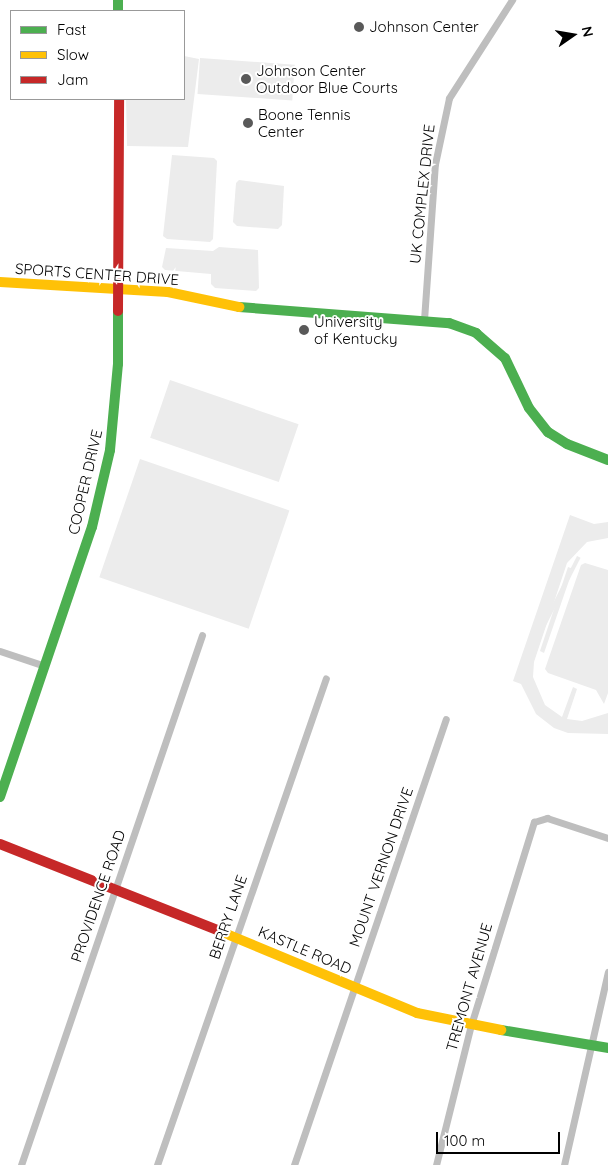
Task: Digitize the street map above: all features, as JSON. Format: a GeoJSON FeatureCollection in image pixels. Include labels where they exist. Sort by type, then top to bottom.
{"type":"FeatureCollection","features":[{"type":"Feature","properties":{"kind":"street","name":"UK COMPLEX DRIVE"},"geometry":{"type":"LineString","coordinates":[[424,320],[435,164],[448,98],[512,0]]}},
{"type":"Feature","properties":{"kind":"street","name":"COOPER DRIVE"},"geometry":{"type":"LineString","coordinates":[[0,797],[92,527],[106,472],[115,406],[119,100]]}},
{"type":"Feature","properties":{"kind":"street","name":"SPORTS CENTER DRIVE"},"geometry":{"type":"LineString","coordinates":[[0,282],[168,292],[242,308],[449,323],[485,339],[505,358],[529,408],[548,432],[567,444],[608,460]]}},
{"type":"Feature","properties":{"kind":"street","name":"PROVIDENCE ROAD"},"geometry":{"type":"LineString","coordinates":[[21,1165],[202,636]]}},
{"type":"Feature","properties":{"kind":"street"},"geometry":{"type":"LineString","coordinates":[[0,651],[45,666]]}},
{"type":"Feature","properties":{"kind":"street","name":"BERRY LANE"},"geometry":{"type":"LineString","coordinates":[[157,1165],[326,678]]}},
{"type":"Feature","properties":{"kind":"street","name":"MOUNT VERNON DRIVE"},"geometry":{"type":"LineString","coordinates":[[294,1165],[446,719]]}},
{"type":"Feature","properties":{"kind":"street","name":"TREMONT AVENUE"},"geometry":{"type":"LineString","coordinates":[[436,1165],[471,1025],[536,819],[547,818],[608,838]]}},
{"type":"Feature","properties":{"kind":"street","name":"KASTLE ROAD"},"geometry":{"type":"LineString","coordinates":[[0,844],[115,888],[417,1013],[471,1025],[608,1048]]}},
{"type":"Feature","properties":{"kind":"street"},"geometry":{"type":"LineString","coordinates":[[564,1165],[608,972]]}},
{"type":"Feature","properties":{"kind":"shaded area"},"geometry":{"type":"Polygon","coordinates":[[[185,56],[199,59],[188,147],[127,146],[126,100],[185,100],[185,56]]]}},
{"type":"Feature","properties":{"kind":"shaded area","name":"Johnson Center Outdoor Blue Courts"},"geometry":{"type":"Polygon","coordinates":[[[200,58],[295,65],[292,101],[197,94],[200,58]]]}},
{"type":"Feature","properties":{"kind":"shaded area"},"geometry":{"type":"Polygon","coordinates":[[[172,155],[214,158],[217,161],[213,239],[210,242],[167,239],[163,236],[172,155]]]}},
{"type":"Feature","properties":{"kind":"shaded area"},"geometry":{"type":"Polygon","coordinates":[[[239,180],[284,186],[282,225],[278,229],[237,226],[233,222],[236,183],[239,180]]]}},
{"type":"Feature","properties":{"kind":"shaded area"},"geometry":{"type":"Polygon","coordinates":[[[219,247],[258,250],[259,288],[256,291],[215,288],[211,284],[211,274],[165,270],[162,267],[166,248],[213,251],[219,247]]]}},
{"type":"Feature","properties":{"kind":"shaded area"},"geometry":{"type":"Polygon","coordinates":[[[170,380],[299,424],[279,482],[150,438],[170,380]]]}},
{"type":"Feature","properties":{"kind":"shaded area"},"geometry":{"type":"Polygon","coordinates":[[[140,459],[289,510],[249,629],[99,577],[140,459]]]}},
{"type":"Feature","properties":{"kind":"shaded area"},"geometry":{"type":"Polygon","coordinates":[[[570,515],[594,524],[608,522],[608,538],[587,542],[567,563],[534,662],[533,677],[545,705],[562,717],[573,687],[577,689],[567,719],[582,721],[608,713],[608,734],[568,733],[554,728],[536,714],[521,684],[513,681],[570,515]]]}},
{"type":"Feature","properties":{"kind":"shaded area"},"geometry":{"type":"Polygon","coordinates":[[[577,556],[581,558],[540,637],[537,635],[577,556]]]}},
{"type":"Feature","properties":{"kind":"shaded area"},"geometry":{"type":"Polygon","coordinates":[[[585,563],[608,570],[608,693],[604,704],[596,690],[548,673],[545,669],[581,565],[585,563]]]}},
{"type":"Feature","properties":{"kind":"shaded area"},"geometry":{"type":"Polygon","coordinates":[[[568,567],[573,569],[544,653],[540,651],[568,567]]]}},
{"type":"Feature","properties":{"kind":"traffic: fast"},"geometry":{"type":"LineString","coordinates":[[118,0],[118,10]]}},
{"type":"Feature","properties":{"kind":"traffic: fast"},"geometry":{"type":"LineString","coordinates":[[239,307],[449,323],[476,333],[505,358],[529,408],[548,432],[567,444],[608,460]]}},
{"type":"Feature","properties":{"kind":"traffic: fast"},"geometry":{"type":"LineString","coordinates":[[0,797],[92,527],[110,450],[118,364],[118,311]]}},
{"type":"Feature","properties":{"kind":"traffic: fast"},"geometry":{"type":"LineString","coordinates":[[501,1030],[608,1048]]}},
{"type":"Feature","properties":{"kind":"traffic: slow"},"geometry":{"type":"LineString","coordinates":[[0,282],[168,292],[239,307]]}},
{"type":"Feature","properties":{"kind":"traffic: slow"},"geometry":{"type":"LineString","coordinates":[[217,930],[417,1013],[501,1030]]}},
{"type":"Feature","properties":{"kind":"traffic: jam"},"geometry":{"type":"LineString","coordinates":[[118,311],[119,100]]}},
{"type":"Feature","properties":{"kind":"traffic: jam"},"geometry":{"type":"LineString","coordinates":[[0,844],[217,930]]}},
{"type":"Feature","properties":{"kind":"place","name":"Johnson Center"},"geometry":{"type":"Point","coordinates":[359,27]}},
{"type":"Feature","properties":{"kind":"place","name":"Johnson Center Outdoor Blue Courts"},"geometry":{"type":"Point","coordinates":[246,79]}},
{"type":"Feature","properties":{"kind":"place","name":"Boone Tennis Center"},"geometry":{"type":"Point","coordinates":[248,123]}},
{"type":"Feature","properties":{"kind":"place","name":"University of Kentucky"},"geometry":{"type":"Point","coordinates":[304,330]}}]}
